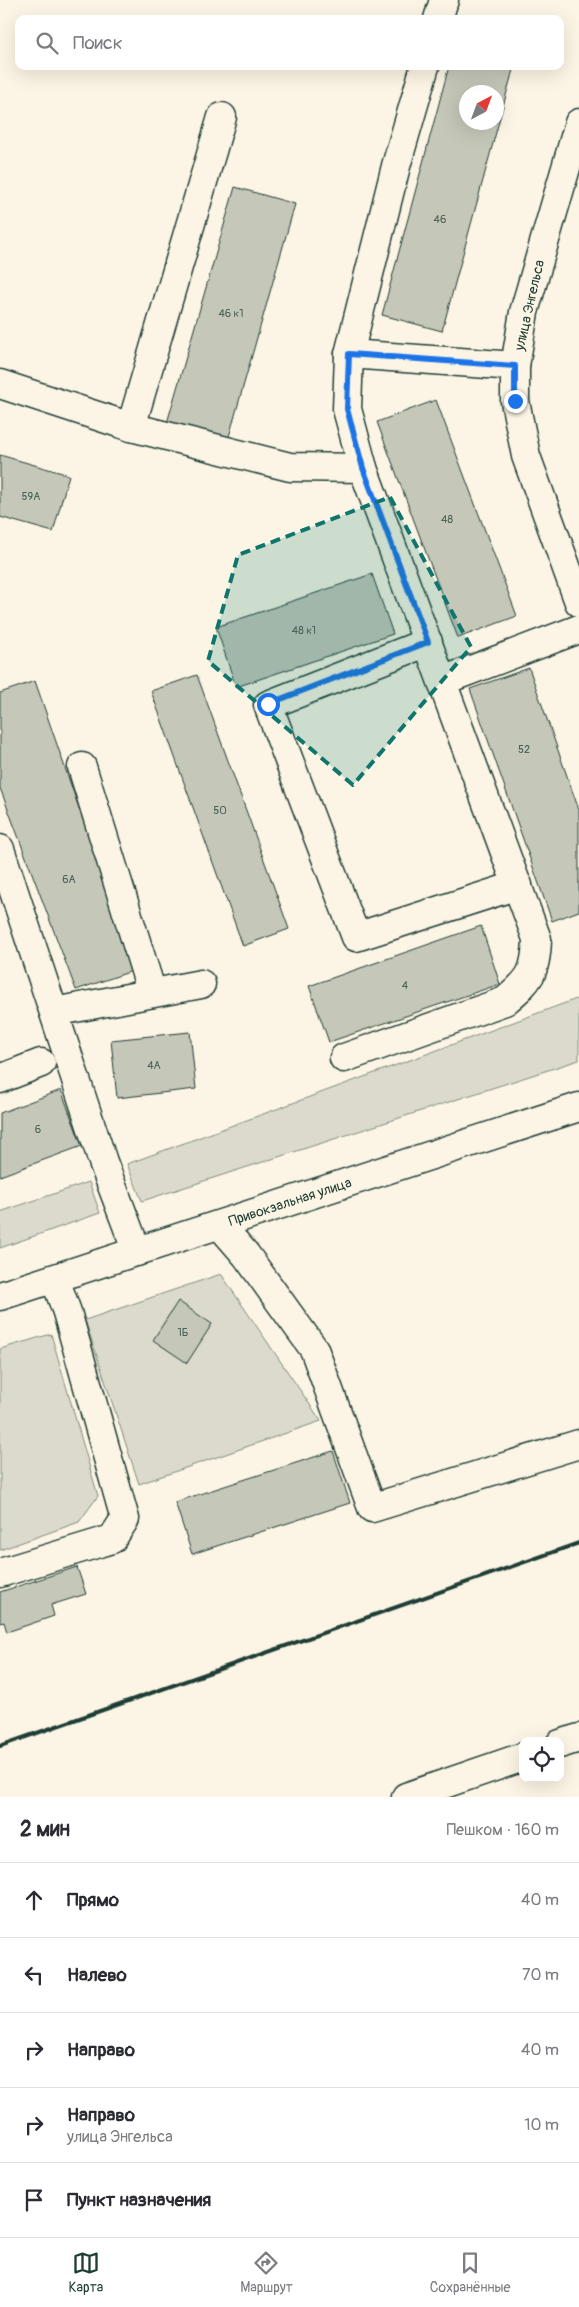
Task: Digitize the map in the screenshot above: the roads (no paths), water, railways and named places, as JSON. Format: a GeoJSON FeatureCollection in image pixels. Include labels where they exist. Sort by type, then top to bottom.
{"type":"FeatureCollection","features":[{"type":"Feature","properties":{"kind":"street"},"geometry":{"type":"LineString","coordinates":[[439,15],[444,0]]}},
{"type":"Feature","properties":{"kind":"street"},"geometry":{"type":"LineString","coordinates":[[344,1058],[504,1001],[525,984],[536,964],[537,939],[363,468],[347,409],[349,354],[396,166],[424,70]]}},
{"type":"Feature","properties":{"kind":"street"},"geometry":{"type":"LineString","coordinates":[[131,428],[222,117]]}},
{"type":"Feature","properties":{"kind":"street","name":"улица Энгельса"},"geometry":{"type":"LineString","coordinates":[[579,123],[524,312],[515,366],[515,401],[526,456],[579,602]]}},
{"type":"Feature","properties":{"kind":"street"},"geometry":{"type":"LineString","coordinates":[[349,354],[515,366]]}},
{"type":"Feature","properties":{"kind":"street"},"geometry":{"type":"LineString","coordinates":[[0,384],[131,428],[290,467],[363,468]]}},
{"type":"Feature","properties":{"kind":"street"},"geometry":{"type":"LineString","coordinates":[[442,681],[579,629]]}},
{"type":"Feature","properties":{"kind":"street"},"geometry":{"type":"LineString","coordinates":[[428,642],[268,704],[356,937],[518,885]]}},
{"type":"Feature","properties":{"kind":"street"},"geometry":{"type":"LineString","coordinates":[[82,767],[152,993]]}},
{"type":"Feature","properties":{"kind":"street"},"geometry":{"type":"LineString","coordinates":[[0,849],[103,1162],[137,1252]]}},
{"type":"Feature","properties":{"kind":"street"},"geometry":{"type":"LineString","coordinates":[[54,1012],[201,984]]}},
{"type":"Feature","properties":{"kind":"street"},"geometry":{"type":"LineString","coordinates":[[0,1079],[41,1063]]}},
{"type":"Feature","properties":{"kind":"street","name":"Привокзальная улица"},"geometry":{"type":"LineString","coordinates":[[0,1296],[579,1107]]}},
{"type":"Feature","properties":{"kind":"street"},"geometry":{"type":"LineString","coordinates":[[220,1225],[246,1255],[314,1349],[372,1508],[579,1444]]}},
{"type":"Feature","properties":{"kind":"street"},"geometry":{"type":"LineString","coordinates":[[0,1573],[112,1539],[125,1519],[67,1312],[55,1279]]}},
{"type":"Feature","properties":{"kind":"street"},"geometry":{"type":"LineString","coordinates":[[564,1743],[579,1738]]}},
{"type":"Feature","properties":{"kind":"street"},"geometry":{"type":"LineString","coordinates":[[406,1797],[519,1758]]}},
{"type":"Feature","properties":{"kind":"railway"},"geometry":{"type":"LineString","coordinates":[[0,1746],[579,1543]]}}]}
